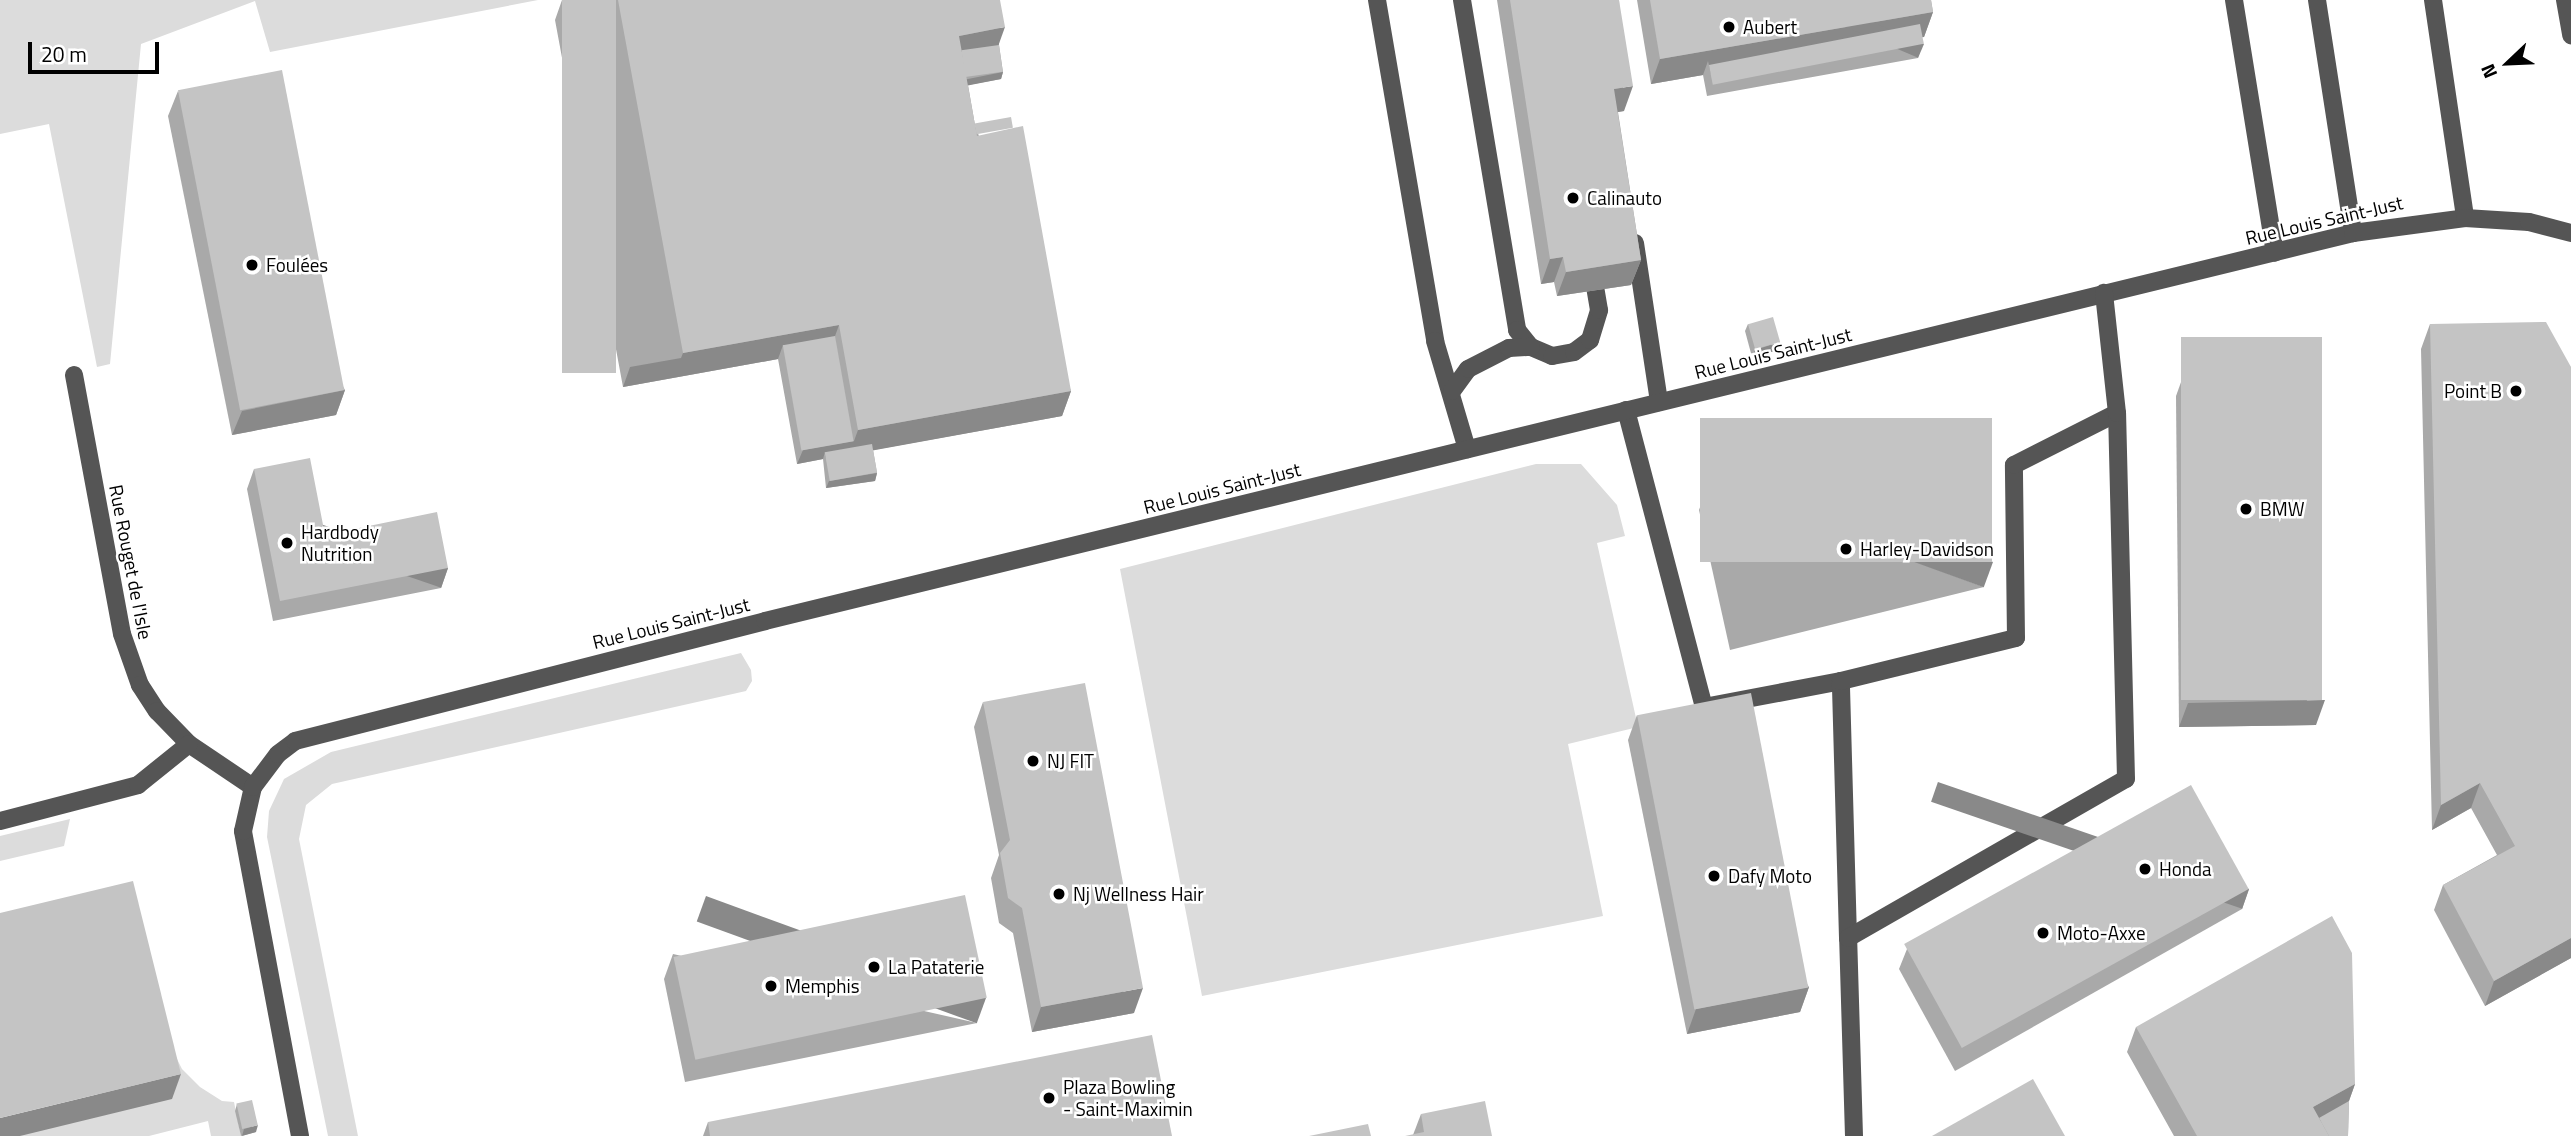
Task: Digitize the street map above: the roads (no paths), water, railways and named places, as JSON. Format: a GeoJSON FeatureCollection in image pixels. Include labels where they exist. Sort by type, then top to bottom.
{"type":"FeatureCollection","features":[{"type":"Feature","properties":{"kind":"street"},"geometry":{"type":"LineString","coordinates":[[1377,0],[1434,341],[1452,391],[1467,449]]}},
{"type":"Feature","properties":{"kind":"street"},"geometry":{"type":"LineString","coordinates":[[1462,0],[1517,330],[1531,347]]}},
{"type":"Feature","properties":{"kind":"street"},"geometry":{"type":"LineString","coordinates":[[2234,0],[2275,253]]}},
{"type":"Feature","properties":{"kind":"street"},"geometry":{"type":"LineString","coordinates":[[2317,0],[2353,233]]}},
{"type":"Feature","properties":{"kind":"street"},"geometry":{"type":"LineString","coordinates":[[2433,0],[2465,218]]}},
{"type":"Feature","properties":{"kind":"street"},"geometry":{"type":"LineString","coordinates":[[2565,0],[2571,35]]}},
{"type":"Feature","properties":{"kind":"street","name":"Rue Louis Saint-Just"},"geometry":{"type":"LineString","coordinates":[[300,1136],[244,853],[245,810],[253,787],[278,754],[317,733],[2353,233],[2465,218],[2529,222],[2571,233]]}},
{"type":"Feature","properties":{"kind":"street"},"geometry":{"type":"LineString","coordinates":[[1633,228],[1659,402]]}},
{"type":"Feature","properties":{"kind":"street"},"geometry":{"type":"LineString","coordinates":[[1452,391],[1468,369],[1509,348],[1531,347],[1552,356],[1574,352],[1590,340],[1599,310],[1589,256]]}},
{"type":"Feature","properties":{"kind":"street"},"geometry":{"type":"LineString","coordinates":[[1848,938],[2126,779],[2117,413],[2104,293]]}},
{"type":"Feature","properties":{"kind":"street","name":"Rue Rouget de l'Isle"},"geometry":{"type":"LineString","coordinates":[[74,376],[127,652],[157,711],[189,744],[253,787]]}},
{"type":"Feature","properties":{"kind":"street"},"geometry":{"type":"LineString","coordinates":[[1626,410],[1704,707],[1841,681],[2016,638],[2014,465],[2117,413]]}},
{"type":"Feature","properties":{"kind":"street"},"geometry":{"type":"LineString","coordinates":[[1841,681],[1854,1136]]}},
{"type":"Feature","properties":{"kind":"street"},"geometry":{"type":"LineString","coordinates":[[0,821],[138,785],[189,744]]}},
{"type":"Feature","properties":{"kind":"place","name":"Aubert"},"geometry":{"type":"Point","coordinates":[1729,27]}},
{"type":"Feature","properties":{"kind":"place","name":"Calinauto"},"geometry":{"type":"Point","coordinates":[1573,198]}},
{"type":"Feature","properties":{"kind":"place","name":"Foulées"},"geometry":{"type":"Point","coordinates":[252,265]}},
{"type":"Feature","properties":{"kind":"place","name":"Point B"},"geometry":{"type":"Point","coordinates":[2516,391]}},
{"type":"Feature","properties":{"kind":"place","name":"BMW"},"geometry":{"type":"Point","coordinates":[2246,509]}},
{"type":"Feature","properties":{"kind":"place","name":"Hardbody Nutrition"},"geometry":{"type":"Point","coordinates":[287,543]}},
{"type":"Feature","properties":{"kind":"place","name":"Harley-Davidson"},"geometry":{"type":"Point","coordinates":[1846,549]}},
{"type":"Feature","properties":{"kind":"place","name":"NJ FIT"},"geometry":{"type":"Point","coordinates":[1033,761]}},
{"type":"Feature","properties":{"kind":"place","name":"Honda"},"geometry":{"type":"Point","coordinates":[2145,869]}},
{"type":"Feature","properties":{"kind":"place","name":"Dafy Moto"},"geometry":{"type":"Point","coordinates":[1714,876]}},
{"type":"Feature","properties":{"kind":"place","name":"Nj Wellness Hair"},"geometry":{"type":"Point","coordinates":[1059,894]}},
{"type":"Feature","properties":{"kind":"place","name":"Moto-Axxe"},"geometry":{"type":"Point","coordinates":[2043,933]}},
{"type":"Feature","properties":{"kind":"place","name":"La Pataterie"},"geometry":{"type":"Point","coordinates":[874,967]}},
{"type":"Feature","properties":{"kind":"place","name":"Memphis"},"geometry":{"type":"Point","coordinates":[771,986]}},
{"type":"Feature","properties":{"kind":"place","name":"Plaza Bowling - Saint-Maximin"},"geometry":{"type":"Point","coordinates":[1049,1098]}}]}
